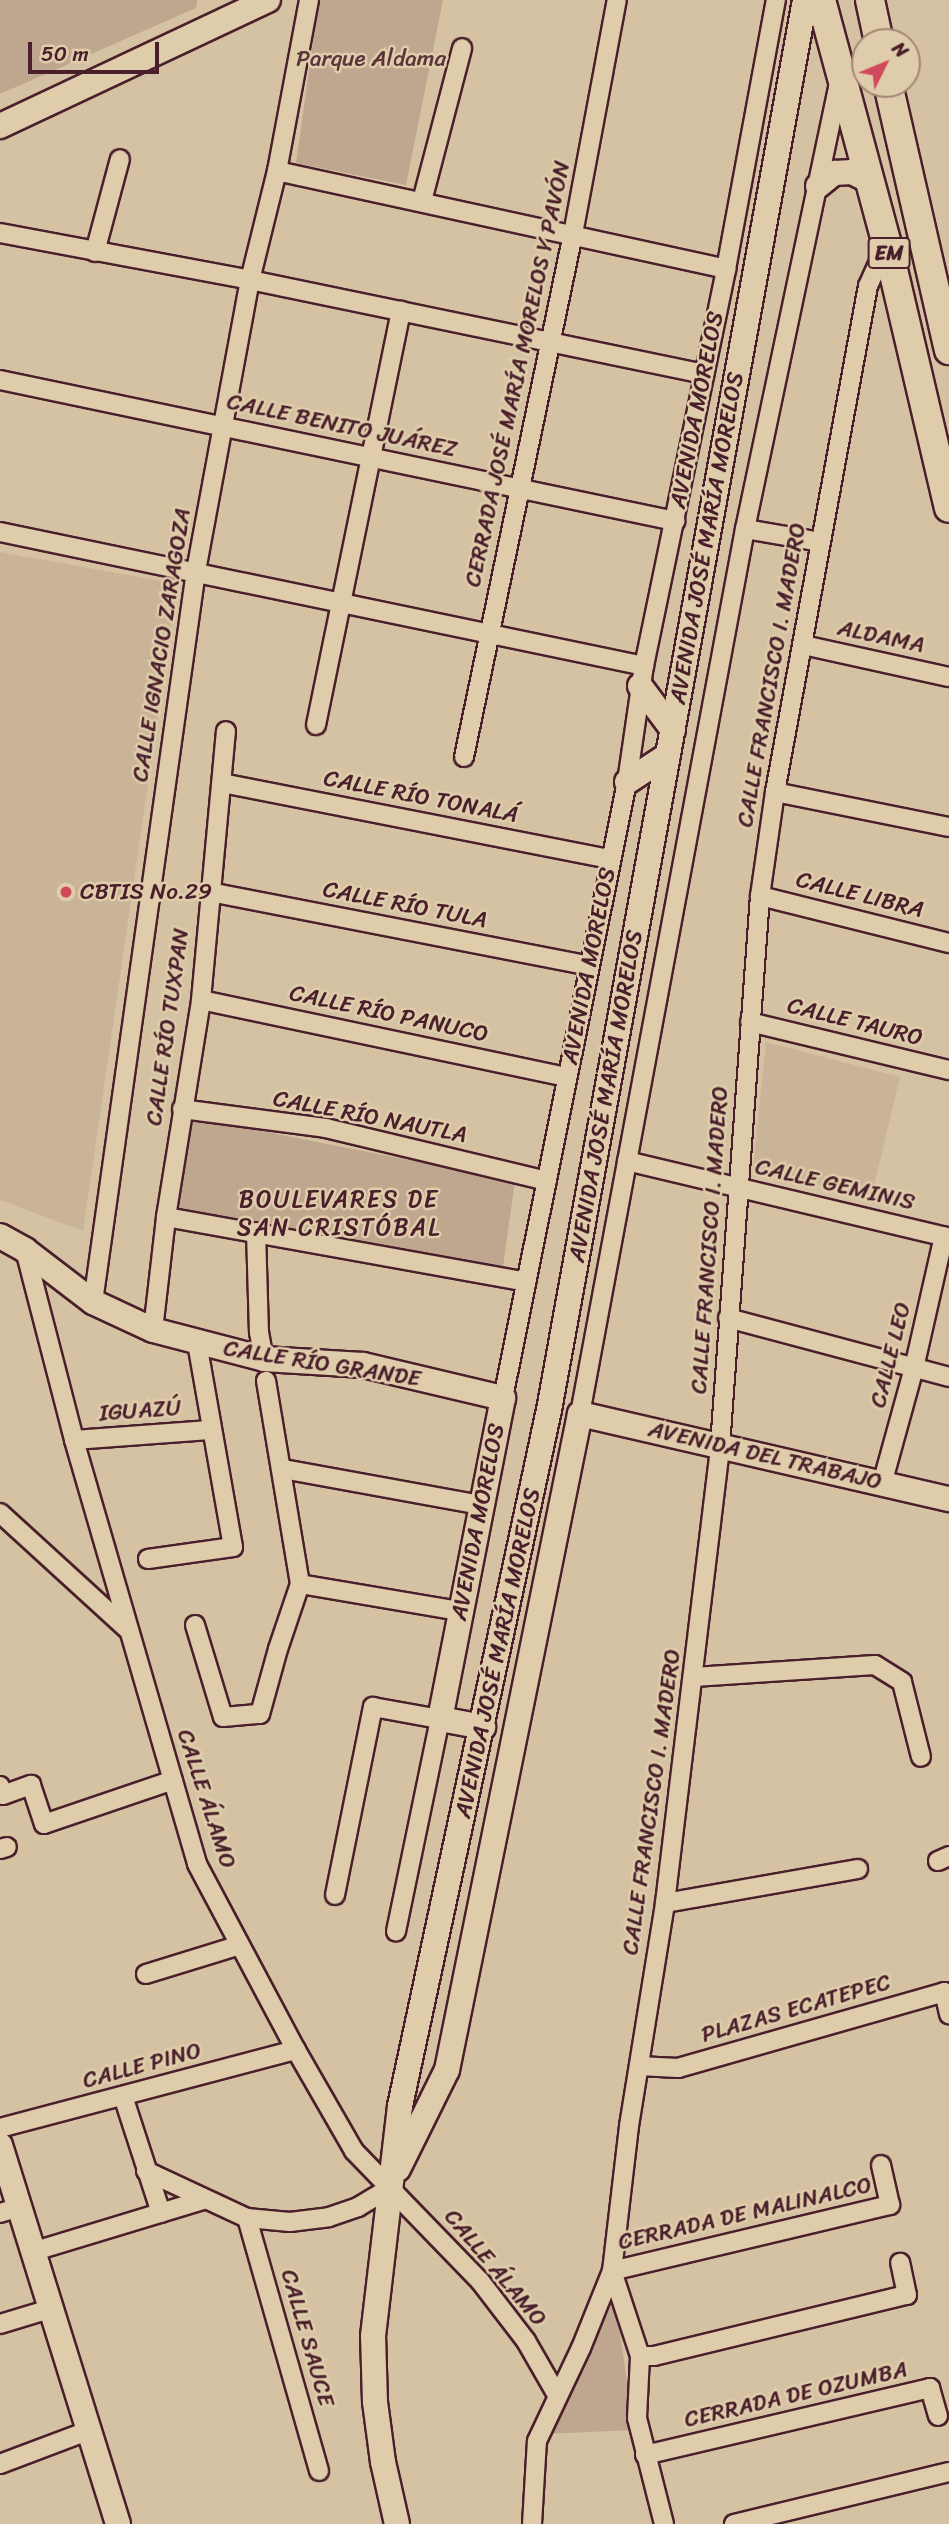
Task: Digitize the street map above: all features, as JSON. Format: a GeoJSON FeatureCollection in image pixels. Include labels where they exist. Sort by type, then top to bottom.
{"type":"FeatureCollection","features":[{"type":"Feature","properties":{"kind":"main road"},"geometry":{"type":"LineString","coordinates":[[0,126],[225,11],[268,0]]}},
{"type":"Feature","properties":{"kind":"main road","name":"AVENIDA JOSÉ MARÍA MORELOS"},"geometry":{"type":"LineString","coordinates":[[397,2524],[383,2462],[375,2402],[373,2336],[388,2189],[400,2106],[549,1410],[805,0]]}},
{"type":"Feature","properties":{"kind":"main road","name":"EM"},"geometry":{"type":"LineString","coordinates":[[821,0],[887,244],[949,508]]}},
{"type":"Feature","properties":{"kind":"main road"},"geometry":{"type":"LineString","coordinates":[[870,0],[875,28]]}},
{"type":"Feature","properties":{"kind":"main road","name":"EM"},"geometry":{"type":"LineString","coordinates":[[891,98],[949,350]]}},
{"type":"Feature","properties":{"kind":"main road"},"geometry":{"type":"LineString","coordinates":[[818,186],[834,173],[852,172],[870,181]]}},
{"type":"Feature","properties":{"kind":"main road"},"geometry":{"type":"LineString","coordinates":[[642,676],[673,730]]}},
{"type":"Feature","properties":{"kind":"main road"},"geometry":{"type":"LineString","coordinates":[[627,782],[668,755]]}},
{"type":"Feature","properties":{"kind":"main road","name":"CALLE RÍO GRANDE"},"geometry":{"type":"LineString","coordinates":[[0,1236],[24,1250],[93,1302],[153,1330],[197,1343],[265,1370],[363,1365],[503,1398]]}},
{"type":"Feature","properties":{"kind":"main road","name":"AVENIDA MORELOS"},"geometry":{"type":"LineString","coordinates":[[440,1719],[503,1398]]}},
{"type":"Feature","properties":{"kind":"main road"},"geometry":{"type":"LineString","coordinates":[[549,1410],[557,1520]]}},
{"type":"Feature","properties":{"kind":"main road","name":"AVENIDA JOSÉ MARÍA MORELOS"},"geometry":{"type":"LineString","coordinates":[[388,2189],[447,2070],[580,1414]]}},
{"type":"Feature","properties":{"kind":"main road","name":"AVENIDA DEL TRABAJO"},"geometry":{"type":"LineString","coordinates":[[580,1414],[949,1499]]}},
{"type":"Feature","properties":{"kind":"main road"},"geometry":{"type":"LineString","coordinates":[[440,1719],[482,1727]]}},
{"type":"Feature","properties":{"kind":"main road"},"geometry":{"type":"LineString","coordinates":[[0,2145],[10,2210],[35,2250],[118,2524]]}},
{"type":"Feature","properties":{"kind":"street","name":"CALLE IGNACIO ZARAGOZA"},"geometry":{"type":"LineString","coordinates":[[93,1302],[196,571],[250,280],[277,171],[309,0]]}},
{"type":"Feature","properties":{"kind":"street","name":"CERRADA JOSÉ MARÍA MORELOS Y PAVÓN"},"geometry":{"type":"LineString","coordinates":[[464,757],[573,234],[617,0]]}},
{"type":"Feature","properties":{"kind":"street","name":"AVENIDA MORELOS"},"geometry":{"type":"LineString","coordinates":[[503,1398],[627,782],[642,676],[726,269],[776,0]]}},
{"type":"Feature","properties":{"kind":"street"},"geometry":{"type":"LineString","coordinates":[[422,201],[462,48]]}},
{"type":"Feature","properties":{"kind":"street","name":"AVENIDA JOSÉ MARÍA MORELOS"},"geometry":{"type":"LineString","coordinates":[[580,1414],[745,529],[842,73]]}},
{"type":"Feature","properties":{"kind":"street"},"geometry":{"type":"LineString","coordinates":[[95,252],[120,159]]}},
{"type":"Feature","properties":{"kind":"street"},"geometry":{"type":"LineString","coordinates":[[277,171],[726,269]]}},
{"type":"Feature","properties":{"kind":"street"},"geometry":{"type":"LineString","coordinates":[[0,233],[550,340],[704,374]]}},
{"type":"Feature","properties":{"kind":"street","name":"CALLE FRANCISCO I. MADERO"},"geometry":{"type":"LineString","coordinates":[[532,2524],[537,2441],[581,2348],[612,2271],[639,2066],[665,1903],[720,1446],[760,896],[775,792],[868,286],[887,244]]}},
{"type":"Feature","properties":{"kind":"street"},"geometry":{"type":"LineString","coordinates":[[316,725],[401,311]]}},
{"type":"Feature","properties":{"kind":"street","name":"CALLE BENITO JUÁREZ"},"geometry":{"type":"LineString","coordinates":[[0,380],[675,521]]}},
{"type":"Feature","properties":{"kind":"street"},"geometry":{"type":"LineString","coordinates":[[745,529],[820,542]]}},
{"type":"Feature","properties":{"kind":"street"},"geometry":{"type":"LineString","coordinates":[[0,532],[490,633],[642,676]]}},
{"type":"Feature","properties":{"kind":"street","name":"ALDAMA"},"geometry":{"type":"LineString","coordinates":[[803,645],[949,677]]}},
{"type":"Feature","properties":{"kind":"street","name":"CALLE RÍO TUXPAN"},"geometry":{"type":"LineString","coordinates":[[153,1330],[166,1217],[201,1000],[226,731]]}},
{"type":"Feature","properties":{"kind":"street","name":"CALLE RÍO TONALÁ"},"geometry":{"type":"LineString","coordinates":[[222,783],[611,859]]}},
{"type":"Feature","properties":{"kind":"street"},"geometry":{"type":"LineString","coordinates":[[775,792],[949,827]]}},
{"type":"Feature","properties":{"kind":"street","name":"CALLE RÍO TULA"},"geometry":{"type":"LineString","coordinates":[[210,892],[590,965]]}},
{"type":"Feature","properties":{"kind":"street","name":"CALLE LIBRA"},"geometry":{"type":"LineString","coordinates":[[760,896],[949,943]]}},
{"type":"Feature","properties":{"kind":"street","name":"CALLE RÍO PANUCO"},"geometry":{"type":"LineString","coordinates":[[201,1000],[567,1077]]}},
{"type":"Feature","properties":{"kind":"street","name":"CALLE TAURO"},"geometry":{"type":"LineString","coordinates":[[750,1022],[949,1070]]}},
{"type":"Feature","properties":{"kind":"street","name":"CALLE RÍO NAUTLA"},"geometry":{"type":"LineString","coordinates":[[182,1110],[326,1128],[547,1181]]}},
{"type":"Feature","properties":{"kind":"street","name":"CALLE GEMINIS"},"geometry":{"type":"LineString","coordinates":[[627,1161],[946,1237]]}},
{"type":"Feature","properties":{"kind":"street"},"geometry":{"type":"LineString","coordinates":[[166,1217],[526,1282]]}},
{"type":"Feature","properties":{"kind":"street"},"geometry":{"type":"LineString","coordinates":[[195,1625],[223,1717],[260,1714],[300,1584],[259,1332],[256,1232]]}},
{"type":"Feature","properties":{"kind":"street","name":"CALLE LEO"},"geometry":{"type":"LineString","coordinates":[[883,1484],[946,1237]]}},
{"type":"Feature","properties":{"kind":"street","name":"CALLE ÁLAMO"},"geometry":{"type":"LineString","coordinates":[[24,1250],[74,1440],[197,1864],[296,2050],[354,2151],[480,2281],[526,2341],[557,2395]]}},
{"type":"Feature","properties":{"kind":"street"},"geometry":{"type":"LineString","coordinates":[[728,1318],[949,1377]]}},
{"type":"Feature","properties":{"kind":"street"},"geometry":{"type":"LineString","coordinates":[[148,1559],[233,1547],[210,1430],[197,1343]]}},
{"type":"Feature","properties":{"kind":"street","name":"IGUAZÚ"},"geometry":{"type":"LineString","coordinates":[[74,1440],[210,1430]]}},
{"type":"Feature","properties":{"kind":"street"},"geometry":{"type":"LineString","coordinates":[[282,1469],[481,1505]]}},
{"type":"Feature","properties":{"kind":"street"},"geometry":{"type":"LineString","coordinates":[[0,1513],[128,1630]]}},
{"type":"Feature","properties":{"kind":"street"},"geometry":{"type":"LineString","coordinates":[[300,1584],[460,1611]]}},
{"type":"Feature","properties":{"kind":"street"},"geometry":{"type":"LineString","coordinates":[[694,1676],[875,1665],[902,1682],[921,1757]]}},
{"type":"Feature","properties":{"kind":"street"},"geometry":{"type":"LineString","coordinates":[[335,1895],[373,1707],[440,1719]]}},
{"type":"Feature","properties":{"kind":"street","name":"AVENIDA MORELOS"},"geometry":{"type":"LineString","coordinates":[[396,1932],[440,1719]]}},
{"type":"Feature","properties":{"kind":"street"},"geometry":{"type":"LineString","coordinates":[[0,1786],[3,1795],[32,1786],[44,1824],[173,1780]]}},
{"type":"Feature","properties":{"kind":"street"},"geometry":{"type":"LineString","coordinates":[[665,1903],[859,1869]]}},
{"type":"Feature","properties":{"kind":"street"},"geometry":{"type":"LineString","coordinates":[[146,1974],[240,1945]]}},
{"type":"Feature","properties":{"kind":"street","name":"PLAZAS ECATEPEC"},"geometry":{"type":"LineString","coordinates":[[639,2066],[678,2068],[944,1993],[949,2014]]}},
{"type":"Feature","properties":{"kind":"street","name":"CALLE PINO"},"geometry":{"type":"LineString","coordinates":[[0,2128],[296,2050]]}},
{"type":"Feature","properties":{"kind":"street"},"geometry":{"type":"LineString","coordinates":[[123,2096],[161,2213]]}},
{"type":"Feature","properties":{"kind":"street","name":"CERRADA DE MALINALCO"},"geometry":{"type":"LineString","coordinates":[[612,2271],[890,2205],[881,2165]]}},
{"type":"Feature","properties":{"kind":"street"},"geometry":{"type":"LineString","coordinates":[[146,2171],[203,2200],[247,2218],[290,2222],[329,2217],[358,2207],[388,2189]]}},
{"type":"Feature","properties":{"kind":"street"},"geometry":{"type":"LineString","coordinates":[[35,2250],[203,2200]]}},
{"type":"Feature","properties":{"kind":"street","name":"CALLE SAUCE"},"geometry":{"type":"LineString","coordinates":[[247,2218],[320,2471]]}},
{"type":"Feature","properties":{"kind":"street"},"geometry":{"type":"LineString","coordinates":[[640,2356],[654,2356],[907,2295],[900,2263]]}},
{"type":"Feature","properties":{"kind":"street"},"geometry":{"type":"LineString","coordinates":[[612,2271],[640,2356],[637,2418],[664,2524]]}},
{"type":"Feature","properties":{"kind":"street"},"geometry":{"type":"LineString","coordinates":[[0,2324],[53,2308]]}},
{"type":"Feature","properties":{"kind":"street","name":"CERRADA DE OZUMBA"},"geometry":{"type":"LineString","coordinates":[[645,2455],[930,2389],[937,2416]]}},
{"type":"Feature","properties":{"kind":"street"},"geometry":{"type":"LineString","coordinates":[[0,2464],[90,2430]]}},
{"type":"Feature","properties":{"kind":"street"},"geometry":{"type":"LineString","coordinates":[[734,2524],[949,2472]]}},
{"type":"Feature","properties":{"kind":"shaded area","name":"CBTIS No.29"},"geometry":{"type":"Polygon","coordinates":[[[0,552],[177,584],[83,1231],[0,1200],[0,552]]]}},
{"type":"Feature","properties":{"kind":"shaded area"},"geometry":{"type":"Polygon","coordinates":[[[766,1042],[900,1077],[871,1198],[753,1168],[766,1042]]]}},
{"type":"Feature","properties":{"kind":"green space"},"geometry":{"type":"Polygon","coordinates":[[[0,0],[197,0],[196,8],[0,94],[0,0]]]}},
{"type":"Feature","properties":{"kind":"green space","name":"Parque Aldama"},"geometry":{"type":"Polygon","coordinates":[[[319,0],[443,0],[406,185],[296,163],[319,0]]]}},
{"type":"Feature","properties":{"kind":"green space"},"geometry":{"type":"Polygon","coordinates":[[[191,1117],[515,1181],[503,1267],[175,1209],[191,1117]]]}},
{"type":"Feature","properties":{"kind":"green space"},"geometry":{"type":"Polygon","coordinates":[[[615,2299],[634,2430],[545,2434],[615,2299]]]}},
{"type":"Feature","properties":{"kind":"place","name":"CBTIS No.29"},"geometry":{"type":"Point","coordinates":[66,892]}},
{"type":"Feature","properties":{"kind":"district","name":"BOULEVARES DE SAN CRISTÓBAL"},"geometry":{"type":"Point","coordinates":[339,1214]}}]}
